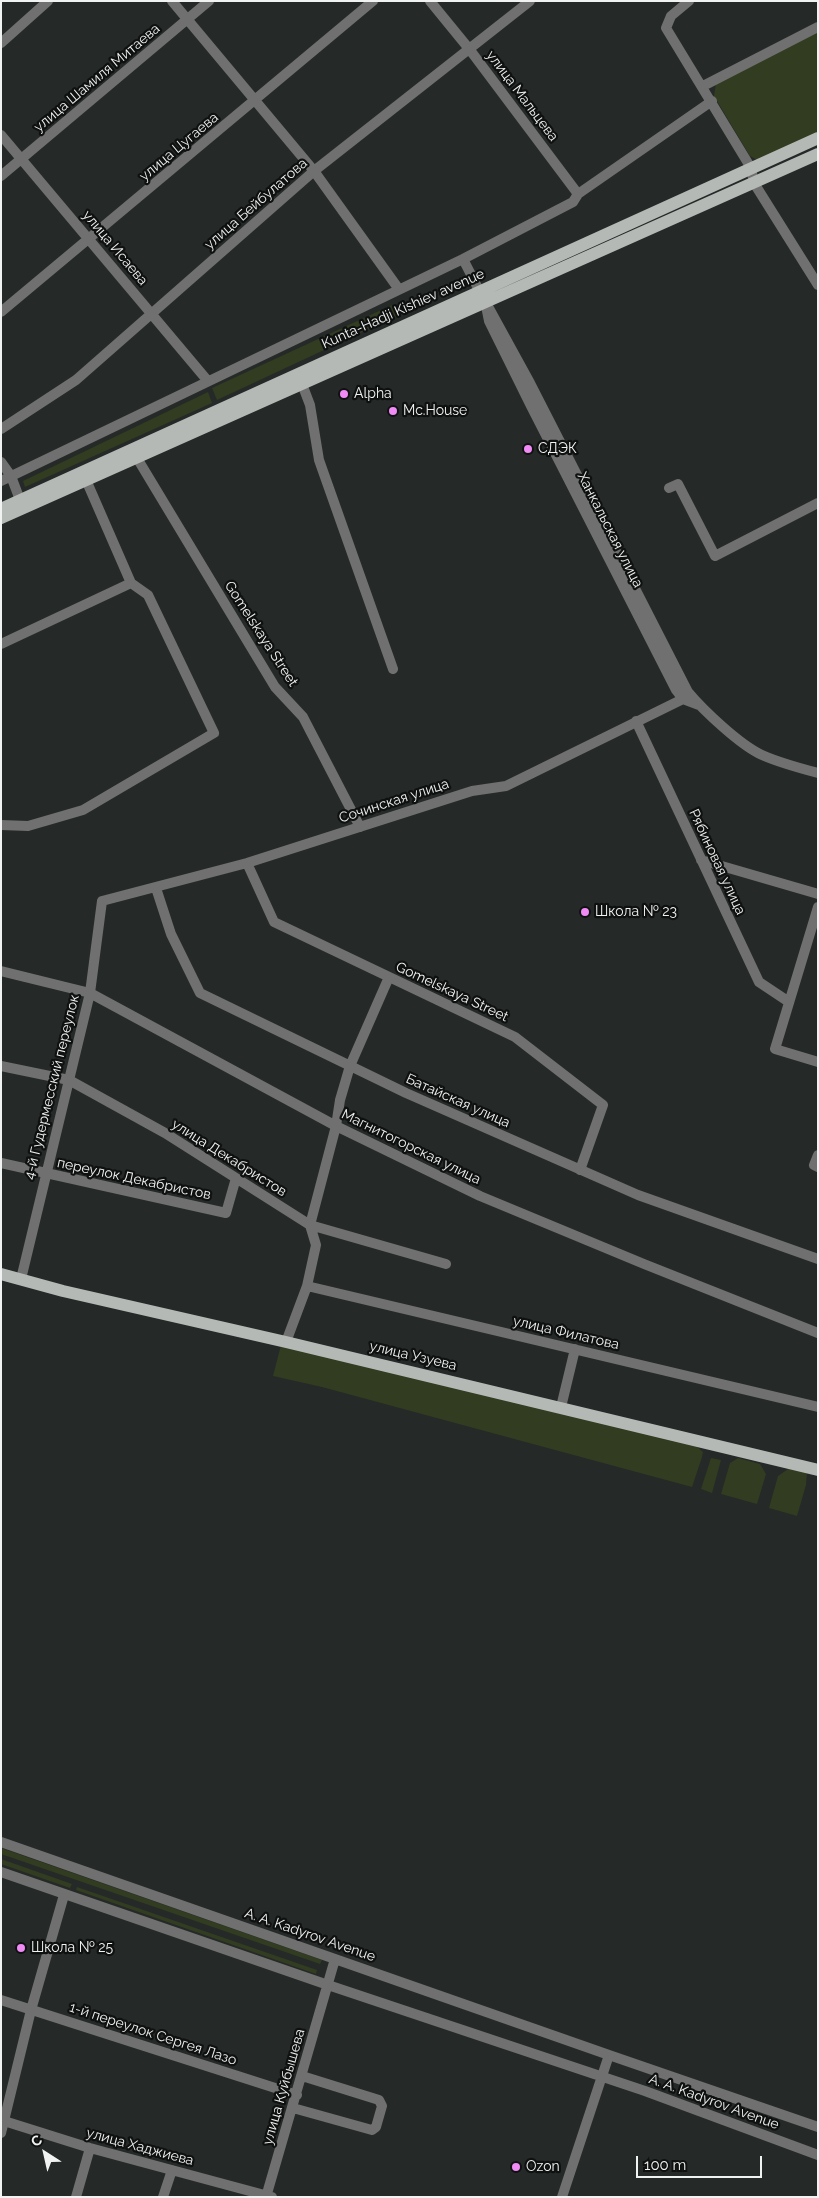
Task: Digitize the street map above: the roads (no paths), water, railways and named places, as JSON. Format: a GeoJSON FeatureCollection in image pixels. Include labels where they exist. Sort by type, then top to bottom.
{"type":"FeatureCollection","features":[{"type":"Feature","properties":{"kind":"main road","name":"Kunta-Hadji Kishiev avenue"},"geometry":{"type":"LineString","coordinates":[[1,509],[20,500],[136,458],[302,384],[482,296],[818,138]]}},
{"type":"Feature","properties":{"kind":"main road","name":"Kunta-Hadji Kishiev avenue"},"geometry":{"type":"LineString","coordinates":[[1,518],[84,476],[336,356],[754,183],[818,154]]}},
{"type":"Feature","properties":{"kind":"main road","name":"улица Узуева"},"geometry":{"type":"LineString","coordinates":[[1,1274],[62,1291],[286,1342],[818,1470]]}},
{"type":"Feature","properties":{"kind":"street"},"geometry":{"type":"LineString","coordinates":[[1,43],[48,1]]}},
{"type":"Feature","properties":{"kind":"street"},"geometry":{"type":"LineString","coordinates":[[172,1],[314,171],[398,288]]}},
{"type":"Feature","properties":{"kind":"street","name":"улица Шамиля Митаева"},"geometry":{"type":"LineString","coordinates":[[1,176],[209,1]]}},
{"type":"Feature","properties":{"kind":"street","name":"улица Цугаева"},"geometry":{"type":"LineString","coordinates":[[1,312],[90,240],[373,1]]}},
{"type":"Feature","properties":{"kind":"street","name":"улица Мальцева"},"geometry":{"type":"LineString","coordinates":[[430,1],[470,50],[578,194]]}},
{"type":"Feature","properties":{"kind":"street","name":"улица Бейбулатова"},"geometry":{"type":"LineString","coordinates":[[1,429],[76,380],[314,171],[530,1]]}},
{"type":"Feature","properties":{"kind":"street"},"geometry":{"type":"LineString","coordinates":[[688,1],[671,16],[666,28],[703,86],[751,168],[754,183],[818,285]]}},
{"type":"Feature","properties":{"kind":"street"},"geometry":{"type":"LineString","coordinates":[[703,86],[818,27]]}},
{"type":"Feature","properties":{"kind":"street"},"geometry":{"type":"LineString","coordinates":[[6,478],[463,258],[564,207],[573,202],[578,194],[712,101]]}},
{"type":"Feature","properties":{"kind":"street","name":"улица Исаева"},"geometry":{"type":"LineString","coordinates":[[1,135],[207,380]]}},
{"type":"Feature","properties":{"kind":"street"},"geometry":{"type":"LineString","coordinates":[[463,258],[482,296]]}},
{"type":"Feature","properties":{"kind":"street","name":"Ханкальская улица"},"geometry":{"type":"LineString","coordinates":[[482,296],[490,321],[530,406],[646,634],[683,699],[699,706],[760,754],[818,773]]}},
{"type":"Feature","properties":{"kind":"street","name":"Ханкальская улица"},"geometry":{"type":"LineString","coordinates":[[482,296],[530,383],[678,674],[699,706]]}},
{"type":"Feature","properties":{"kind":"street"},"geometry":{"type":"LineString","coordinates":[[336,356],[302,384],[310,405],[320,460],[393,669]]}},
{"type":"Feature","properties":{"kind":"street","name":"Gomelskaya Street"},"geometry":{"type":"LineString","coordinates":[[136,458],[275,687],[302,717],[360,827]]}},
{"type":"Feature","properties":{"kind":"street"},"geometry":{"type":"LineString","coordinates":[[1,462],[6,478],[20,500],[1,518]]}},
{"type":"Feature","properties":{"kind":"street"},"geometry":{"type":"LineString","coordinates":[[1,825],[28,826],[83,810],[214,733],[148,594],[131,583],[84,476]]}},
{"type":"Feature","properties":{"kind":"street"},"geometry":{"type":"LineString","coordinates":[[669,488],[678,484],[715,556],[818,503]]}},
{"type":"Feature","properties":{"kind":"street"},"geometry":{"type":"LineString","coordinates":[[1,644],[131,583]]}},
{"type":"Feature","properties":{"kind":"street","name":"Сочинская улица"},"geometry":{"type":"LineString","coordinates":[[102,901],[247,863],[472,791],[506,786],[683,699]]}},
{"type":"Feature","properties":{"kind":"street","name":"Рябиновая улица"},"geometry":{"type":"LineString","coordinates":[[636,721],[759,982],[789,1002]]}},
{"type":"Feature","properties":{"kind":"street"},"geometry":{"type":"LineString","coordinates":[[701,860],[818,894]]}},
{"type":"Feature","properties":{"kind":"street","name":"Gomelskaya Street"},"geometry":{"type":"LineString","coordinates":[[247,863],[274,922],[516,1038],[603,1105],[580,1170]]}},
{"type":"Feature","properties":{"kind":"street","name":"Батайская улица"},"geometry":{"type":"LineString","coordinates":[[156,888],[171,934],[200,993],[350,1066],[638,1195],[818,1259]]}},
{"type":"Feature","properties":{"kind":"street","name":"4-й Гудермесский переулок"},"geometry":{"type":"LineString","coordinates":[[20,1279],[90,993],[102,901]]}},
{"type":"Feature","properties":{"kind":"street"},"geometry":{"type":"LineString","coordinates":[[818,907],[775,1049],[818,1062]]}},
{"type":"Feature","properties":{"kind":"street","name":"Магнитогорская улица"},"geometry":{"type":"LineString","coordinates":[[1,971],[90,993],[336,1126],[489,1200],[818,1333]]}},
{"type":"Feature","properties":{"kind":"street"},"geometry":{"type":"LineString","coordinates":[[286,1342],[307,1286],[316,1245],[310,1225],[336,1126],[340,1100],[350,1066],[389,977]]}},
{"type":"Feature","properties":{"kind":"street","name":"улица Декабристов"},"geometry":{"type":"LineString","coordinates":[[1,1066],[69,1080],[166,1133],[310,1225],[446,1264]]}},
{"type":"Feature","properties":{"kind":"street"},"geometry":{"type":"LineString","coordinates":[[816,1166],[818,1155]]}},
{"type":"Feature","properties":{"kind":"street","name":"переулок Декабристов"},"geometry":{"type":"LineString","coordinates":[[1,1163],[226,1213],[236,1178]]}},
{"type":"Feature","properties":{"kind":"street","name":"улица Филатова"},"geometry":{"type":"LineString","coordinates":[[307,1286],[818,1407]]}},
{"type":"Feature","properties":{"kind":"street"},"geometry":{"type":"LineString","coordinates":[[560,1407],[574,1349]]}},
{"type":"Feature","properties":{"kind":"street","name":"A. A. Kadyrov Avenue"},"geometry":{"type":"LineString","coordinates":[[1,1842],[818,2127]]}},
{"type":"Feature","properties":{"kind":"street","name":"A. A. Kadyrov Avenue"},"geometry":{"type":"LineString","coordinates":[[1,1872],[328,1985],[600,2076],[818,2155]]}},
{"type":"Feature","properties":{"kind":"street"},"geometry":{"type":"LineString","coordinates":[[1,2133],[31,2010],[64,1895]]}},
{"type":"Feature","properties":{"kind":"street","name":"улица Куйбышева"},"geometry":{"type":"LineString","coordinates":[[268,2196],[335,1959]]}},
{"type":"Feature","properties":{"kind":"street","name":"1-й переулок Сергея Лазо"},"geometry":{"type":"LineString","coordinates":[[1,2000],[297,2094]]}},
{"type":"Feature","properties":{"kind":"street"},"geometry":{"type":"LineString","coordinates":[[562,2197],[600,2076],[609,2054]]}},
{"type":"Feature","properties":{"kind":"street"},"geometry":{"type":"LineString","coordinates":[[293,2108],[372,2130],[376,2127],[382,2106],[379,2100],[302,2076]]}},
{"type":"Feature","properties":{"kind":"street","name":"улица Хаджиева"},"geometry":{"type":"LineString","coordinates":[[3,2121],[90,2148],[268,2196]]}},
{"type":"Feature","properties":{"kind":"street"},"geometry":{"type":"LineString","coordinates":[[76,2197],[90,2148]]}},
{"type":"Feature","properties":{"kind":"street"},"geometry":{"type":"LineString","coordinates":[[163,2197],[172,2170]]}},
{"type":"Feature","properties":{"kind":"place","name":"Alpha"},"geometry":{"type":"Point","coordinates":[344,394]}},
{"type":"Feature","properties":{"kind":"place","name":"Mc.House"},"geometry":{"type":"Point","coordinates":[393,411]}},
{"type":"Feature","properties":{"kind":"place","name":"СДЭК"},"geometry":{"type":"Point","coordinates":[528,449]}},
{"type":"Feature","properties":{"kind":"place","name":"Школа № 23"},"geometry":{"type":"Point","coordinates":[585,912]}},
{"type":"Feature","properties":{"kind":"place","name":"Школа № 25"},"geometry":{"type":"Point","coordinates":[21,1948]}},
{"type":"Feature","properties":{"kind":"place","name":"Ozon"},"geometry":{"type":"Point","coordinates":[516,2167]}}]}
